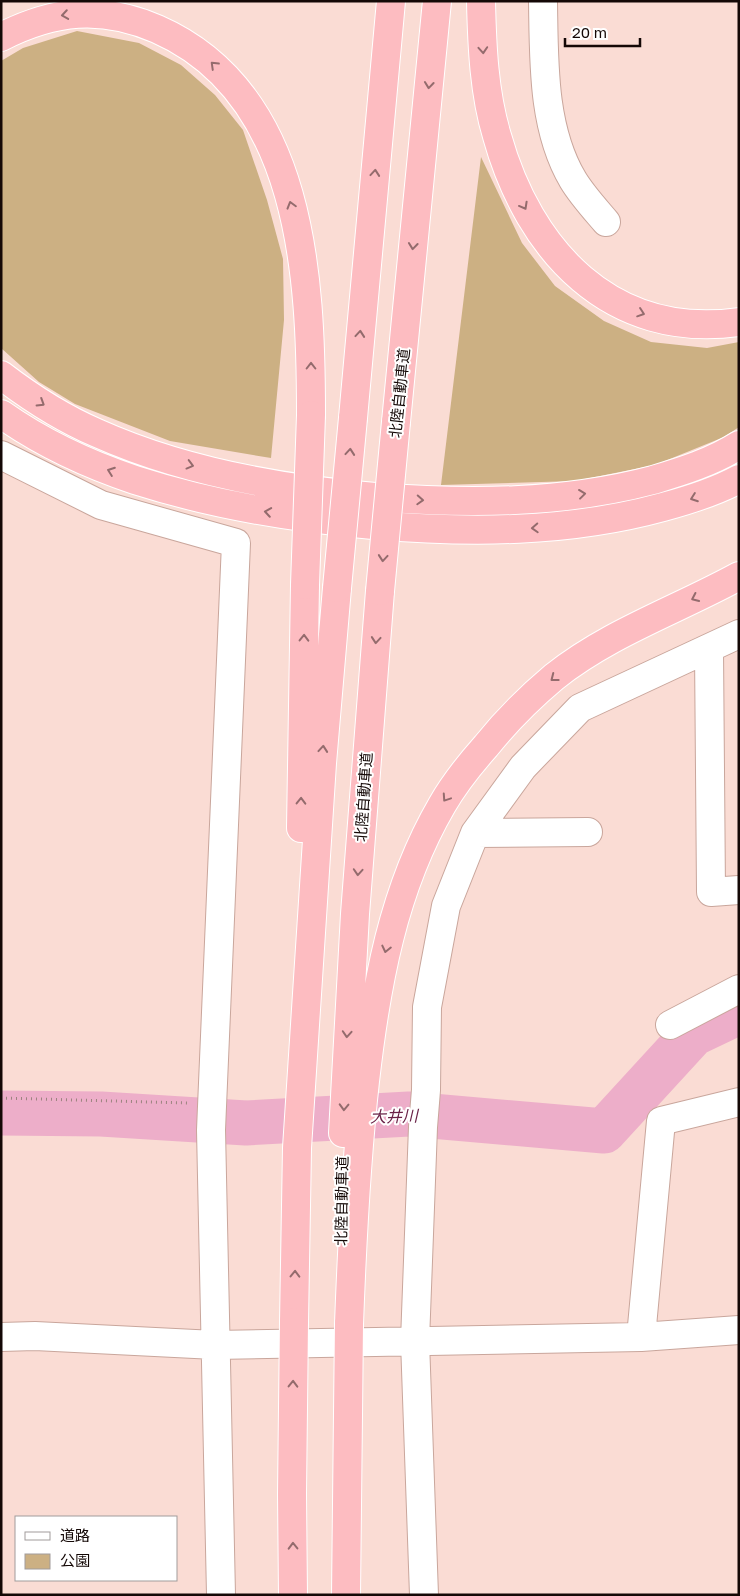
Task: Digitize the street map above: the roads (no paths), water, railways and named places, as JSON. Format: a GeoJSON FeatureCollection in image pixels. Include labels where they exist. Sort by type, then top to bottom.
{"type":"FeatureCollection","features":[{"type":"Feature","properties":{"kind":"highway"},"geometry":{"type":"LineString","coordinates":[[300,1060],[337,588],[392,1]]}},
{"type":"Feature","properties":{"kind":"highway","name":"北陸自動車道"},"geometry":{"type":"LineString","coordinates":[[338,1595],[344,1325],[350,1152],[357,1062],[366,758],[380,591],[437,1]]}},
{"type":"Feature","properties":{"kind":"highway"},"geometry":{"type":"LineString","coordinates":[[481,1],[484,61],[496,136],[521,202],[557,256],[580,278],[630,310],[657,319],[684,324],[711,326],[739,322]]}},
{"type":"Feature","properties":{"kind":"highway"},"geometry":{"type":"LineString","coordinates":[[1,38],[22,27],[50,18],[78,13],[109,15],[142,22],[174,37],[204,56],[229,80],[249,106],[266,135],[282,173],[303,256],[311,351],[311,415],[305,585],[300,1060],[294,1322],[293,1595]]}},
{"type":"Feature","properties":{"kind":"highway"},"geometry":{"type":"LineString","coordinates":[[1,375],[62,417],[98,434],[141,450],[228,475],[277,485],[335,493],[450,501],[542,498],[587,493],[626,487],[701,465],[739,445]]}},
{"type":"Feature","properties":{"kind":"highway"},"geometry":{"type":"LineString","coordinates":[[1,414],[56,448],[134,480],[226,505],[333,521],[448,530],[556,527],[647,512],[691,500],[739,480]]}},
{"type":"Feature","properties":{"kind":"highway"},"geometry":{"type":"LineString","coordinates":[[357,1062],[392,924],[405,882],[422,842],[442,803],[467,769],[524,703],[555,676],[626,632],[739,576]]}},
{"type":"Feature","properties":{"kind":"highway"},"geometry":{"type":"LineString","coordinates":[[344,1325],[346,1595]]}},
{"type":"Feature","properties":{"kind":"street"},"geometry":{"type":"LineString","coordinates":[[543,1],[546,81],[554,137],[573,180],[606,222]]}},
{"type":"Feature","properties":{"kind":"street"},"geometry":{"type":"LineString","coordinates":[[1,455],[101,505],[236,543],[212,1116],[221,1595]]}},
{"type":"Feature","properties":{"kind":"street"},"geometry":{"type":"LineString","coordinates":[[424,1595],[415,1341],[426,1090],[427,1006],[446,906],[474,833],[523,767],[580,708],[709,650],[739,634]]}},
{"type":"Feature","properties":{"kind":"street"},"geometry":{"type":"LineString","coordinates":[[709,650],[711,892],[739,890]]}},
{"type":"Feature","properties":{"kind":"street"},"geometry":{"type":"LineString","coordinates":[[474,833],[588,832]]}},
{"type":"Feature","properties":{"kind":"street"},"geometry":{"type":"LineString","coordinates":[[670,1025],[739,990]]}},
{"type":"Feature","properties":{"kind":"street"},"geometry":{"type":"LineString","coordinates":[[641,1338],[661,1121],[739,1102]]}},
{"type":"Feature","properties":{"kind":"street"},"geometry":{"type":"LineString","coordinates":[[1,1337],[35,1336],[215,1345],[641,1338],[739,1330]]}},
{"type":"Feature","properties":{"kind":"waterway","name":"大井川"},"geometry":{"type":"LineString","coordinates":[[1,1113],[101,1114],[246,1123],[409,1114],[604,1131],[693,1034],[739,1012]]}}]}
